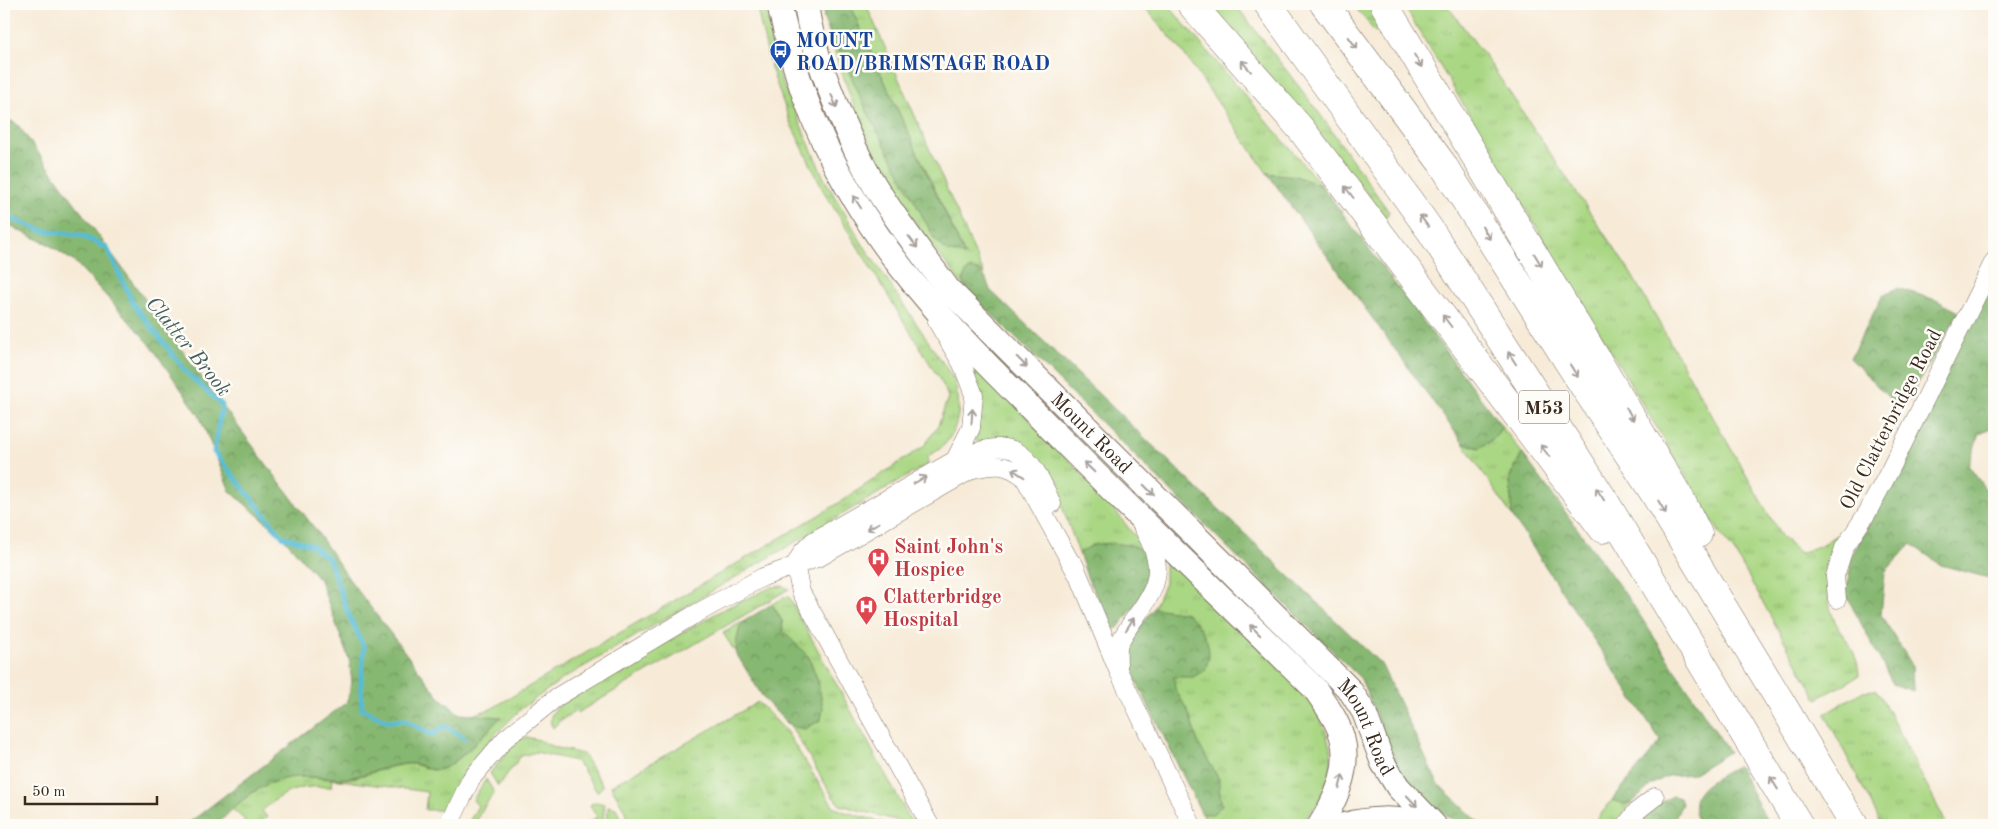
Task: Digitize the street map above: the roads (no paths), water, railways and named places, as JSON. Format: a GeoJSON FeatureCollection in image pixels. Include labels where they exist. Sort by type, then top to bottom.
{"type":"FeatureCollection","features":[{"type":"Feature","properties":{"kind":"highway"},"geometry":{"type":"LineString","coordinates":[[1191,4],[1301,129],[1700,658]]}},
{"type":"Feature","properties":{"kind":"highway","name":"M53"},"geometry":{"type":"LineString","coordinates":[[1268,4],[1430,230],[1604,500],[1799,825]]}},
{"type":"Feature","properties":{"kind":"highway","name":"M53"},"geometry":{"type":"LineString","coordinates":[[1324,4],[1441,162],[1652,490],[1854,825]]}},
{"type":"Feature","properties":{"kind":"highway"},"geometry":{"type":"LineString","coordinates":[[1384,4],[1681,500],[1785,709]]}},
{"type":"Feature","properties":{"kind":"main road","name":"Mount Road"},"geometry":{"type":"LineString","coordinates":[[779,4],[786,38],[804,94],[826,146],[852,194],[887,248],[915,285],[978,356],[1315,689],[1332,714],[1342,738],[1344,759],[1342,781],[1334,803],[1320,825]]}},
{"type":"Feature","properties":{"kind":"main road","name":"Mount Road"},"geometry":{"type":"LineString","coordinates":[[806,4],[818,57],[850,139],[875,185],[909,236],[943,281],[1350,690],[1364,712],[1383,763],[1398,787],[1434,825]]}},
{"type":"Feature","properties":{"kind":"main road"},"geometry":{"type":"LineString","coordinates":[[1344,825],[1370,820],[1399,820],[1423,825]]}},
{"type":"Feature","properties":{"kind":"street","name":"Old Clatterbridge Road"},"geometry":{"type":"LineString","coordinates":[[1838,599],[1835,576],[1844,548],[1889,472],[1994,261]]}},
{"type":"Feature","properties":{"kind":"street","name":"Mount Road"},"geometry":{"type":"LineString","coordinates":[[915,285],[962,364],[974,395],[971,428],[954,460]]}},
{"type":"Feature","properties":{"kind":"street"},"geometry":{"type":"LineString","coordinates":[[930,825],[802,592],[794,566],[802,551],[813,541],[954,460],[979,450],[993,447],[1006,448],[1020,453],[1030,461],[1039,474],[1077,574],[1118,670],[1188,818],[1197,825]]}},
{"type":"Feature","properties":{"kind":"street"},"geometry":{"type":"LineString","coordinates":[[448,825],[471,779],[505,739],[557,697],[692,616],[763,577],[820,557],[973,469],[991,465],[1014,469],[1024,477],[1031,486],[1077,574]]}},
{"type":"Feature","properties":{"kind":"street"},"geometry":{"type":"LineString","coordinates":[[1118,670],[1118,646],[1154,587],[1157,562],[1151,543],[1134,511]]}},
{"type":"Feature","properties":{"kind":"street"},"geometry":{"type":"LineString","coordinates":[[1626,825],[1637,810],[1654,797]]}},
{"type":"Feature","properties":{"kind":"waterway","name":"Clatter Brook"},"geometry":{"type":"LineString","coordinates":[[4,207],[10,218],[44,231],[81,235],[107,248],[134,305],[188,374],[222,405],[214,452],[282,536],[311,545],[329,559],[349,616],[364,647],[361,683],[362,709],[387,721],[405,720],[432,735],[445,726],[464,738]]}},
{"type":"Feature","properties":{"kind":"place","name":"MOUNT ROAD/BRIMSTAGE ROAD"},"geometry":{"type":"Point","coordinates":[780,70]}},
{"type":"Feature","properties":{"kind":"place","name":"Saint John's Hospice"},"geometry":{"type":"Point","coordinates":[878,577]}},
{"type":"Feature","properties":{"kind":"place","name":"Clatterbridge Hospital"},"geometry":{"type":"Point","coordinates":[867,626]}}]}
